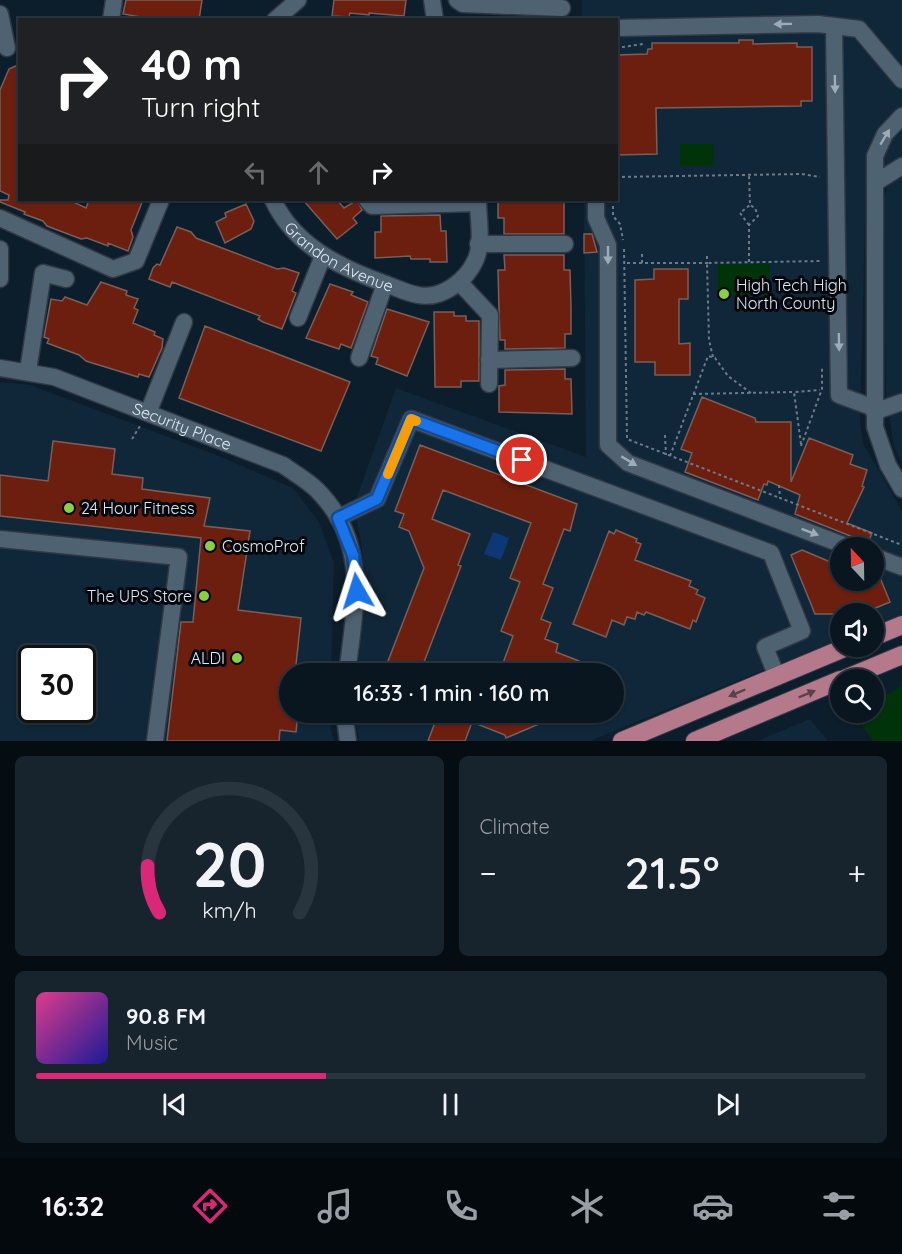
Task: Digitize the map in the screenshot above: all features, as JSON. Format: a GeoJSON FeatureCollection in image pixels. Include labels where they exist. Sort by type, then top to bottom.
{"type":"FeatureCollection","features":[{"type":"Feature","properties":{"kind":"main road"},"geometry":{"type":"LineString","coordinates":[[884,632],[902,625]]}},
{"type":"Feature","properties":{"kind":"main road"},"geometry":{"type":"LineString","coordinates":[[622,741],[830,654]]}},
{"type":"Feature","properties":{"kind":"main road"},"geometry":{"type":"LineString","coordinates":[[868,669],[902,655]]}},
{"type":"Feature","properties":{"kind":"main road"},"geometry":{"type":"LineString","coordinates":[[695,741],[830,685]]}},
{"type":"Feature","properties":{"kind":"street"},"geometry":{"type":"LineString","coordinates":[[111,18],[114,0]]}},
{"type":"Feature","properties":{"kind":"street"},"geometry":{"type":"LineString","coordinates":[[276,18],[298,0]]}},
{"type":"Feature","properties":{"kind":"street"},"geometry":{"type":"LineString","coordinates":[[432,0],[435,18]]}},
{"type":"Feature","properties":{"kind":"street"},"geometry":{"type":"LineString","coordinates":[[457,0],[463,4],[562,8]]}},
{"type":"Feature","properties":{"kind":"street"},"geometry":{"type":"LineString","coordinates":[[0,14],[9,47]]}},
{"type":"Feature","properties":{"kind":"street"},"geometry":{"type":"LineString","coordinates":[[618,28],[818,24],[859,29],[902,80]]}},
{"type":"Feature","properties":{"kind":"street"},"geometry":{"type":"LineString","coordinates":[[834,26],[839,395],[874,410],[902,402]]}},
{"type":"Feature","properties":{"kind":"street"},"geometry":{"type":"LineString","coordinates":[[902,117],[885,134],[875,161],[873,329],[874,427],[888,465],[902,489]]}},
{"type":"Feature","properties":{"kind":"street"},"geometry":{"type":"LineString","coordinates":[[875,183],[902,166]]}},
{"type":"Feature","properties":{"kind":"street"},"geometry":{"type":"LineString","coordinates":[[0,218],[113,269],[136,261],[161,201]]}},
{"type":"Feature","properties":{"kind":"street","name":"Grandon Avenue"},"geometry":{"type":"LineString","coordinates":[[274,201],[302,238],[323,256],[349,271],[420,296],[446,291],[460,283]]}},
{"type":"Feature","properties":{"kind":"street"},"geometry":{"type":"LineString","coordinates":[[368,201],[372,206],[478,201],[476,260],[460,283],[489,315],[489,384]]}},
{"type":"Feature","properties":{"kind":"street"},"geometry":{"type":"LineString","coordinates":[[596,201],[596,219],[608,245],[608,446],[628,463],[830,540]]}},
{"type":"Feature","properties":{"kind":"street"},"geometry":{"type":"LineString","coordinates":[[478,244],[565,244]]}},
{"type":"Feature","properties":{"kind":"street"},"geometry":{"type":"LineString","coordinates":[[0,279],[1,255]]}},
{"type":"Feature","properties":{"kind":"street"},"geometry":{"type":"LineString","coordinates":[[298,318],[323,256]]}},
{"type":"Feature","properties":{"kind":"street"},"geometry":{"type":"LineString","coordinates":[[28,371],[43,273],[66,279]]}},
{"type":"Feature","properties":{"kind":"street"},"geometry":{"type":"LineString","coordinates":[[358,358],[385,284]]}},
{"type":"Feature","properties":{"kind":"street"},"geometry":{"type":"LineString","coordinates":[[148,413],[184,322]]}},
{"type":"Feature","properties":{"kind":"street"},"geometry":{"type":"LineString","coordinates":[[489,360],[572,358]]}},
{"type":"Feature","properties":{"kind":"street","name":"Security Place"},"geometry":{"type":"LineString","coordinates":[[0,368],[54,376],[283,465],[316,488],[339,521],[353,555],[357,591],[348,663]]}},
{"type":"Feature","properties":{"kind":"street"},"geometry":{"type":"LineString","coordinates":[[339,521],[377,499],[411,419],[771,553],[802,631],[765,647],[777,677]]}},
{"type":"Feature","properties":{"kind":"street"},"geometry":{"type":"LineString","coordinates":[[0,539],[179,557],[155,741]]}},
{"type":"Feature","properties":{"kind":"street"},"geometry":{"type":"LineString","coordinates":[[884,560],[902,567]]}},
{"type":"Feature","properties":{"kind":"street"},"geometry":{"type":"LineString","coordinates":[[346,723],[348,741]]}},
{"type":"Feature","properties":{"kind":"path"},"geometry":{"type":"LineString","coordinates":[[618,48],[645,43]]}},
{"type":"Feature","properties":{"kind":"path"},"geometry":{"type":"LineString","coordinates":[[618,177],[802,174],[822,178],[822,167]]}},
{"type":"Feature","properties":{"kind":"path"},"geometry":{"type":"LineString","coordinates":[[749,174],[750,205]]}},
{"type":"Feature","properties":{"kind":"path"},"geometry":{"type":"LineString","coordinates":[[613,201],[613,216],[621,229],[626,263],[627,440],[902,545]]}},
{"type":"Feature","properties":{"kind":"path"},"geometry":{"type":"LineString","coordinates":[[749,225],[758,216],[755,208],[750,205]]}},
{"type":"Feature","properties":{"kind":"path"},"geometry":{"type":"LineString","coordinates":[[748,262],[749,225],[740,213],[750,205]]}},
{"type":"Feature","properties":{"kind":"path"},"geometry":{"type":"LineString","coordinates":[[642,253],[642,263]]}},
{"type":"Feature","properties":{"kind":"path"},"geometry":{"type":"LineString","coordinates":[[707,253],[709,340],[713,357],[728,376],[751,393]]}},
{"type":"Feature","properties":{"kind":"path"},"geometry":{"type":"LineString","coordinates":[[626,263],[823,261],[823,271]]}},
{"type":"Feature","properties":{"kind":"path"},"geometry":{"type":"LineString","coordinates":[[668,455],[708,356],[713,357]]}},
{"type":"Feature","properties":{"kind":"path"},"geometry":{"type":"LineString","coordinates":[[794,392],[801,447],[822,389],[822,367]]}},
{"type":"Feature","properties":{"kind":"path"},"geometry":{"type":"LineString","coordinates":[[693,394],[794,392],[822,389]]}},
{"type":"Feature","properties":{"kind":"path"},"geometry":{"type":"LineString","coordinates":[[665,435],[668,455]]}},
{"type":"Feature","properties":{"kind":"path"},"geometry":{"type":"LineString","coordinates":[[779,485],[780,498]]}},
{"type":"Feature","properties":{"kind":"shaded area","name":"High Tech High North County"},"geometry":{"type":"Polygon","coordinates":[[[582,0],[902,0],[902,462],[894,446],[886,393],[884,201],[892,164],[866,185],[860,421],[863,443],[902,511],[902,614],[884,621],[884,603],[830,603],[830,643],[590,741],[359,741],[356,723],[624,723],[624,663],[358,663],[366,595],[361,540],[353,508],[396,388],[586,457],[584,201],[618,201],[618,18],[582,18],[582,0]]]}},
{"type":"Feature","properties":{"kind":"shaded area"},"geometry":{"type":"Polygon","coordinates":[[[0,382],[30,385],[219,456],[293,488],[319,522],[334,563],[331,663],[279,663],[279,723],[330,723],[334,741],[0,741],[0,382]]]}},
{"type":"Feature","properties":{"kind":"shaded area"},"geometry":{"type":"Polygon","coordinates":[[[810,719],[828,741],[757,741],[810,719]]]}},
{"type":"Feature","properties":{"kind":"green space"},"geometry":{"type":"Polygon","coordinates":[[[680,144],[714,144],[714,166],[680,166],[680,144]]]}},
{"type":"Feature","properties":{"kind":"green space"},"geometry":{"type":"Polygon","coordinates":[[[718,264],[770,264],[770,295],[718,295],[718,264]]]}},
{"type":"Feature","properties":{"kind":"green space"},"geometry":{"type":"Polygon","coordinates":[[[902,686],[902,741],[873,741],[861,723],[884,723],[884,696],[902,686]]]}},
{"type":"Feature","properties":{"kind":"water"},"geometry":{"type":"Polygon","coordinates":[[[493,532],[509,538],[501,560],[484,554],[493,532]]]}},
{"type":"Feature","properties":{"kind":"building"},"geometry":{"type":"Polygon","coordinates":[[[126,0],[202,0],[199,18],[147,18],[123,14],[126,0]]]}},
{"type":"Feature","properties":{"kind":"building"},"geometry":{"type":"Polygon","coordinates":[[[334,0],[406,0],[404,16],[350,13],[349,17],[332,16],[334,0]]]}},
{"type":"Feature","properties":{"kind":"building"},"geometry":{"type":"Polygon","coordinates":[[[739,40],[753,40],[753,44],[797,43],[797,47],[812,47],[812,101],[801,101],[801,106],[656,108],[657,154],[618,155],[618,55],[647,54],[648,49],[652,49],[652,43],[739,43],[739,40]]]}},
{"type":"Feature","properties":{"kind":"building"},"geometry":{"type":"Polygon","coordinates":[[[18,65],[18,201],[71,201],[86,208],[89,201],[143,201],[131,230],[133,237],[128,251],[108,243],[108,246],[87,238],[81,239],[47,226],[43,221],[0,202],[0,200],[8,200],[9,195],[0,191],[0,90],[9,69],[18,65]]]}},
{"type":"Feature","properties":{"kind":"building"},"geometry":{"type":"Polygon","coordinates":[[[304,201],[338,201],[344,208],[358,201],[362,210],[353,218],[357,223],[337,239],[304,201]]]}},
{"type":"Feature","properties":{"kind":"building"},"geometry":{"type":"Polygon","coordinates":[[[498,201],[564,201],[564,234],[504,234],[504,218],[498,218],[498,201]]]}},
{"type":"Feature","properties":{"kind":"building"},"geometry":{"type":"Polygon","coordinates":[[[246,204],[254,221],[251,229],[225,243],[216,222],[226,217],[225,213],[246,204]]]}},
{"type":"Feature","properties":{"kind":"building"},"geometry":{"type":"Polygon","coordinates":[[[440,215],[441,231],[446,231],[447,262],[411,259],[410,256],[375,258],[375,232],[381,232],[381,216],[440,215]]]}},
{"type":"Feature","properties":{"kind":"building"},"geometry":{"type":"Polygon","coordinates":[[[177,227],[191,232],[196,238],[277,269],[284,268],[299,273],[292,291],[296,293],[282,329],[263,322],[258,319],[260,316],[172,282],[170,287],[149,279],[153,268],[157,264],[160,265],[177,227]]]}},
{"type":"Feature","properties":{"kind":"building"},"geometry":{"type":"Polygon","coordinates":[[[584,234],[592,234],[597,252],[584,253],[584,234]]]}},
{"type":"Feature","properties":{"kind":"building"},"geometry":{"type":"Polygon","coordinates":[[[504,255],[564,255],[564,270],[570,270],[571,307],[571,334],[565,334],[565,348],[505,349],[505,340],[500,340],[498,270],[505,270],[504,255]]]}},
{"type":"Feature","properties":{"kind":"building"},"geometry":{"type":"Polygon","coordinates":[[[654,269],[688,269],[688,299],[679,299],[679,344],[690,343],[690,375],[655,375],[655,362],[635,362],[635,280],[654,279],[654,269]]]}},
{"type":"Feature","properties":{"kind":"building"},"geometry":{"type":"Polygon","coordinates":[[[101,282],[127,291],[126,295],[138,299],[134,308],[138,310],[133,323],[155,332],[154,335],[163,339],[162,348],[149,377],[139,374],[138,377],[86,361],[79,355],[47,343],[49,339],[44,337],[51,299],[62,301],[65,297],[87,305],[101,282]]]}},
{"type":"Feature","properties":{"kind":"building"},"geometry":{"type":"Polygon","coordinates":[[[330,284],[353,292],[351,295],[368,302],[351,348],[341,344],[339,349],[306,338],[330,284]]]}},
{"type":"Feature","properties":{"kind":"building"},"geometry":{"type":"Polygon","coordinates":[[[387,309],[429,322],[407,376],[376,364],[378,358],[371,356],[387,309]]]}},
{"type":"Feature","properties":{"kind":"building"},"geometry":{"type":"Polygon","coordinates":[[[434,312],[454,312],[454,316],[466,316],[466,321],[479,321],[479,381],[461,381],[461,387],[435,387],[434,312]]]}},
{"type":"Feature","properties":{"kind":"building"},"geometry":{"type":"Polygon","coordinates":[[[205,326],[350,382],[321,451],[179,398],[205,326]]]}},
{"type":"Feature","properties":{"kind":"building"},"geometry":{"type":"Polygon","coordinates":[[[565,369],[565,379],[571,379],[572,414],[499,412],[499,386],[505,385],[505,370],[565,369]]]}},
{"type":"Feature","properties":{"kind":"building"},"geometry":{"type":"Polygon","coordinates":[[[702,397],[755,418],[756,422],[791,422],[791,482],[809,438],[853,455],[850,464],[867,470],[862,486],[864,487],[847,523],[872,533],[870,537],[853,537],[795,514],[800,495],[768,481],[767,485],[764,484],[758,500],[685,472],[692,453],[681,449],[702,397]]]}},
{"type":"Feature","properties":{"kind":"building"},"geometry":{"type":"Polygon","coordinates":[[[53,441],[115,449],[112,474],[143,478],[142,489],[210,498],[204,526],[250,531],[238,610],[301,618],[296,663],[279,663],[279,723],[297,723],[296,732],[280,730],[279,741],[167,741],[181,622],[193,622],[201,538],[0,516],[0,475],[48,481],[53,441]]]}},
{"type":"Feature","properties":{"kind":"building"},"geometry":{"type":"Polygon","coordinates":[[[420,445],[577,504],[570,531],[564,529],[543,584],[553,588],[541,619],[551,623],[545,639],[558,644],[556,652],[579,661],[578,663],[503,663],[513,636],[501,631],[520,582],[510,578],[531,523],[443,490],[432,519],[470,534],[458,565],[461,566],[424,662],[426,663],[387,663],[424,568],[409,531],[399,527],[404,514],[395,511],[420,445]]]}},
{"type":"Feature","properties":{"kind":"building"},"geometry":{"type":"Polygon","coordinates":[[[616,530],[637,539],[636,542],[641,544],[635,560],[691,581],[689,586],[698,590],[696,594],[705,598],[696,622],[693,620],[690,629],[646,612],[644,615],[637,612],[635,619],[627,617],[624,625],[612,620],[606,637],[573,624],[609,531],[614,534],[616,530]]]}},
{"type":"Feature","properties":{"kind":"building"},"geometry":{"type":"Polygon","coordinates":[[[802,550],[830,562],[830,591],[884,591],[884,587],[890,602],[884,604],[830,603],[830,614],[815,614],[791,555],[802,550]]]}},
{"type":"Feature","properties":{"kind":"building"},"geometry":{"type":"Polygon","coordinates":[[[435,723],[472,723],[465,741],[428,741],[435,723]]]}},
{"type":"Feature","properties":{"kind":"building"},"geometry":{"type":"Polygon","coordinates":[[[475,723],[541,723],[506,738],[505,735],[475,723]]]}},
{"type":"Feature","properties":{"kind":"slow traffic"},"geometry":{"type":"LineString","coordinates":[[388,474],[411,419],[416,421]]}},
{"type":"Feature","properties":{"kind":"place","name":"High Tech High North County"},"geometry":{"type":"Point","coordinates":[724,294]}},
{"type":"Feature","properties":{"kind":"place","name":"24 Hour Fitness"},"geometry":{"type":"Point","coordinates":[69,508]}},
{"type":"Feature","properties":{"kind":"place","name":"CosmoProf"},"geometry":{"type":"Point","coordinates":[210,546]}},
{"type":"Feature","properties":{"kind":"place","name":"The UPS Store"},"geometry":{"type":"Point","coordinates":[204,596]}},
{"type":"Feature","properties":{"kind":"place","name":"ALDI"},"geometry":{"type":"Point","coordinates":[237,658]}},
{"type":"Feature","properties":{"kind":"route"},"geometry":{"type":"LineString","coordinates":[[357,591],[353,555],[338,518],[377,499],[411,419],[522,460]]}}]}
